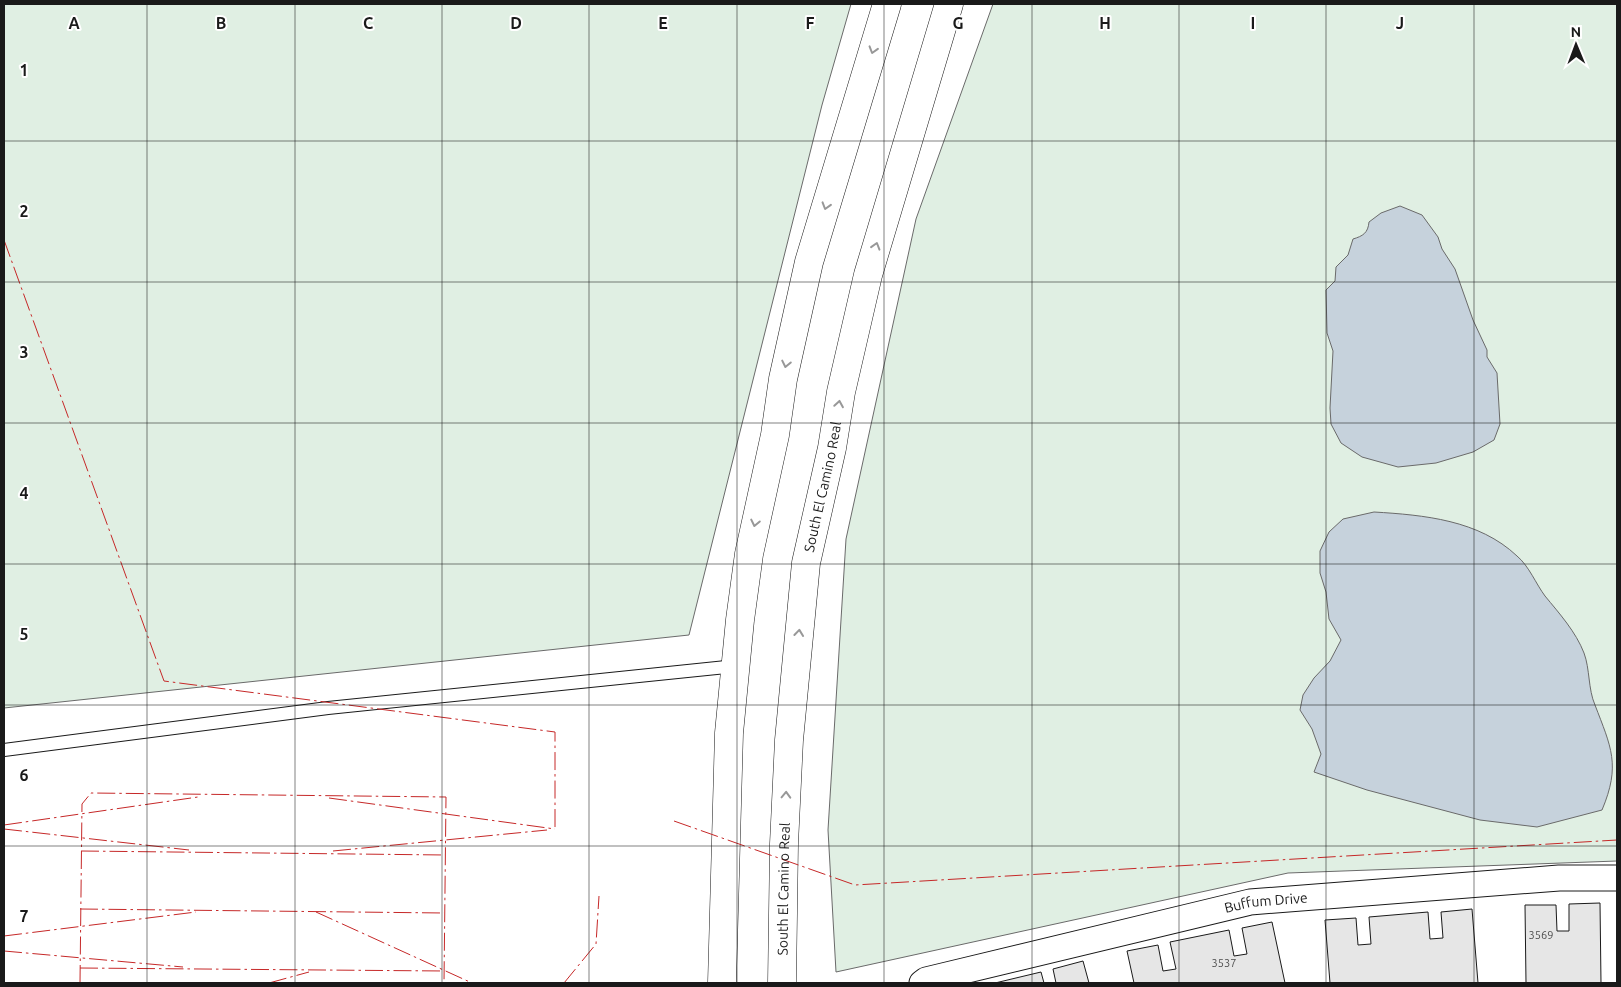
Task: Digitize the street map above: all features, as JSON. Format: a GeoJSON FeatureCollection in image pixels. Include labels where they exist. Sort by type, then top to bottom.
{"type":"FeatureCollection","features":[{"type":"Feature","properties":{"kind":"main road"},"geometry":{"type":"LineString","coordinates":[[722,983],[729,733],[749,554],[775,435],[783,379],[809,262],[887,4]]}},
{"type":"Feature","properties":{"kind":"main road","name":"South El Camino Real"},"geometry":{"type":"LineString","coordinates":[[782,983],[784,844],[789,740],[806,563],[832,448],[841,392],[868,275],[949,4]]}},
{"type":"Feature","properties":{"kind":"street","name":"Buffum Drive"},"geometry":{"type":"LineString","coordinates":[[922,983],[926,980],[1250,902],[1559,878],[1617,878]]}},
{"type":"Feature","properties":{"kind":"lane"},"geometry":{"type":"LineString","coordinates":[[4,750],[328,708],[736,666]]}},
{"type":"Feature","properties":{"kind":"green space"},"geometry":{"type":"Polygon","coordinates":[[[4,4],[851,4],[822,105],[689,635],[4,708],[4,4]]]}},
{"type":"Feature","properties":{"kind":"green space"},"geometry":{"type":"Polygon","coordinates":[[[993,4],[1617,4],[1617,861],[1288,873],[836,972],[828,830],[846,539],[916,219],[993,4]]]}},
{"type":"Feature","properties":{"kind":"shaded area"},"geometry":{"type":"Polygon","coordinates":[[[1400,206],[1422,215],[1438,237],[1442,249],[1455,269],[1473,320],[1487,350],[1487,357],[1497,373],[1500,424],[1494,440],[1473,452],[1436,463],[1398,467],[1362,457],[1341,443],[1331,424],[1333,351],[1327,333],[1326,290],[1335,281],[1336,267],[1348,255],[1353,239],[1364,234],[1369,222],[1381,213],[1400,206]]]}},
{"type":"Feature","properties":{"kind":"shaded area"},"geometry":{"type":"Polygon","coordinates":[[[1374,512],[1431,518],[1468,527],[1486,534],[1502,544],[1525,565],[1545,596],[1572,630],[1584,653],[1593,699],[1606,733],[1612,756],[1611,781],[1602,810],[1537,827],[1480,820],[1367,790],[1314,772],[1321,754],[1312,729],[1300,710],[1303,695],[1314,678],[1330,661],[1341,640],[1329,619],[1326,592],[1320,573],[1320,551],[1329,532],[1343,519],[1374,512]]]}},
{"type":"Feature","properties":{"kind":"building"},"geometry":{"type":"Polygon","coordinates":[[[1600,903],[1601,983],[1526,983],[1525,905],[1556,905],[1557,931],[1569,931],[1569,904],[1600,903]]]}},
{"type":"Feature","properties":{"kind":"building"},"geometry":{"type":"Polygon","coordinates":[[[1472,909],[1478,983],[1330,983],[1325,920],[1356,918],[1358,945],[1371,944],[1369,917],[1428,912],[1430,939],[1443,938],[1441,912],[1472,909]]]}},
{"type":"Feature","properties":{"kind":"building"},"geometry":{"type":"Polygon","coordinates":[[[1272,922],[1285,983],[1134,983],[1127,951],[1158,945],[1163,971],[1176,969],[1170,942],[1229,930],[1234,956],[1247,954],[1242,928],[1272,922]]]}},
{"type":"Feature","properties":{"kind":"building"},"geometry":{"type":"Polygon","coordinates":[[[1083,961],[1089,983],[1056,983],[1053,969],[1083,961]]]}},
{"type":"Feature","properties":{"kind":"building"},"geometry":{"type":"Polygon","coordinates":[[[1041,972],[1044,983],[995,983],[1041,972]]]}},
{"type":"Feature","properties":{"kind":"power"},"geometry":{"type":"LineString","coordinates":[[4,240],[164,681],[555,732],[555,829]]}},
{"type":"Feature","properties":{"kind":"power"},"geometry":{"type":"LineString","coordinates":[[80,983],[82,804],[91,793],[446,797],[444,983]]}},
{"type":"Feature","properties":{"kind":"power"},"geometry":{"type":"LineString","coordinates":[[4,825],[198,797]]}},
{"type":"Feature","properties":{"kind":"power"},"geometry":{"type":"LineString","coordinates":[[329,798],[555,829]]}},
{"type":"Feature","properties":{"kind":"power"},"geometry":{"type":"LineString","coordinates":[[674,821],[855,885],[1617,840]]}},
{"type":"Feature","properties":{"kind":"power"},"geometry":{"type":"LineString","coordinates":[[4,829],[189,850]]}},
{"type":"Feature","properties":{"kind":"power"},"geometry":{"type":"LineString","coordinates":[[333,851],[547,830]]}},
{"type":"Feature","properties":{"kind":"power"},"geometry":{"type":"LineString","coordinates":[[81,851],[445,855]]}},
{"type":"Feature","properties":{"kind":"power"},"geometry":{"type":"LineString","coordinates":[[564,983],[596,944],[599,896]]}},
{"type":"Feature","properties":{"kind":"power"},"geometry":{"type":"LineString","coordinates":[[80,909],[444,913]]}},
{"type":"Feature","properties":{"kind":"power"},"geometry":{"type":"LineString","coordinates":[[4,936],[196,912]]}},
{"type":"Feature","properties":{"kind":"power"},"geometry":{"type":"LineString","coordinates":[[316,912],[472,983]]}},
{"type":"Feature","properties":{"kind":"power"},"geometry":{"type":"LineString","coordinates":[[4,951],[183,967]]}},
{"type":"Feature","properties":{"kind":"power"},"geometry":{"type":"LineString","coordinates":[[80,968],[444,971]]}},
{"type":"Feature","properties":{"kind":"power"},"geometry":{"type":"LineString","coordinates":[[269,983],[309,972]]}}]}
